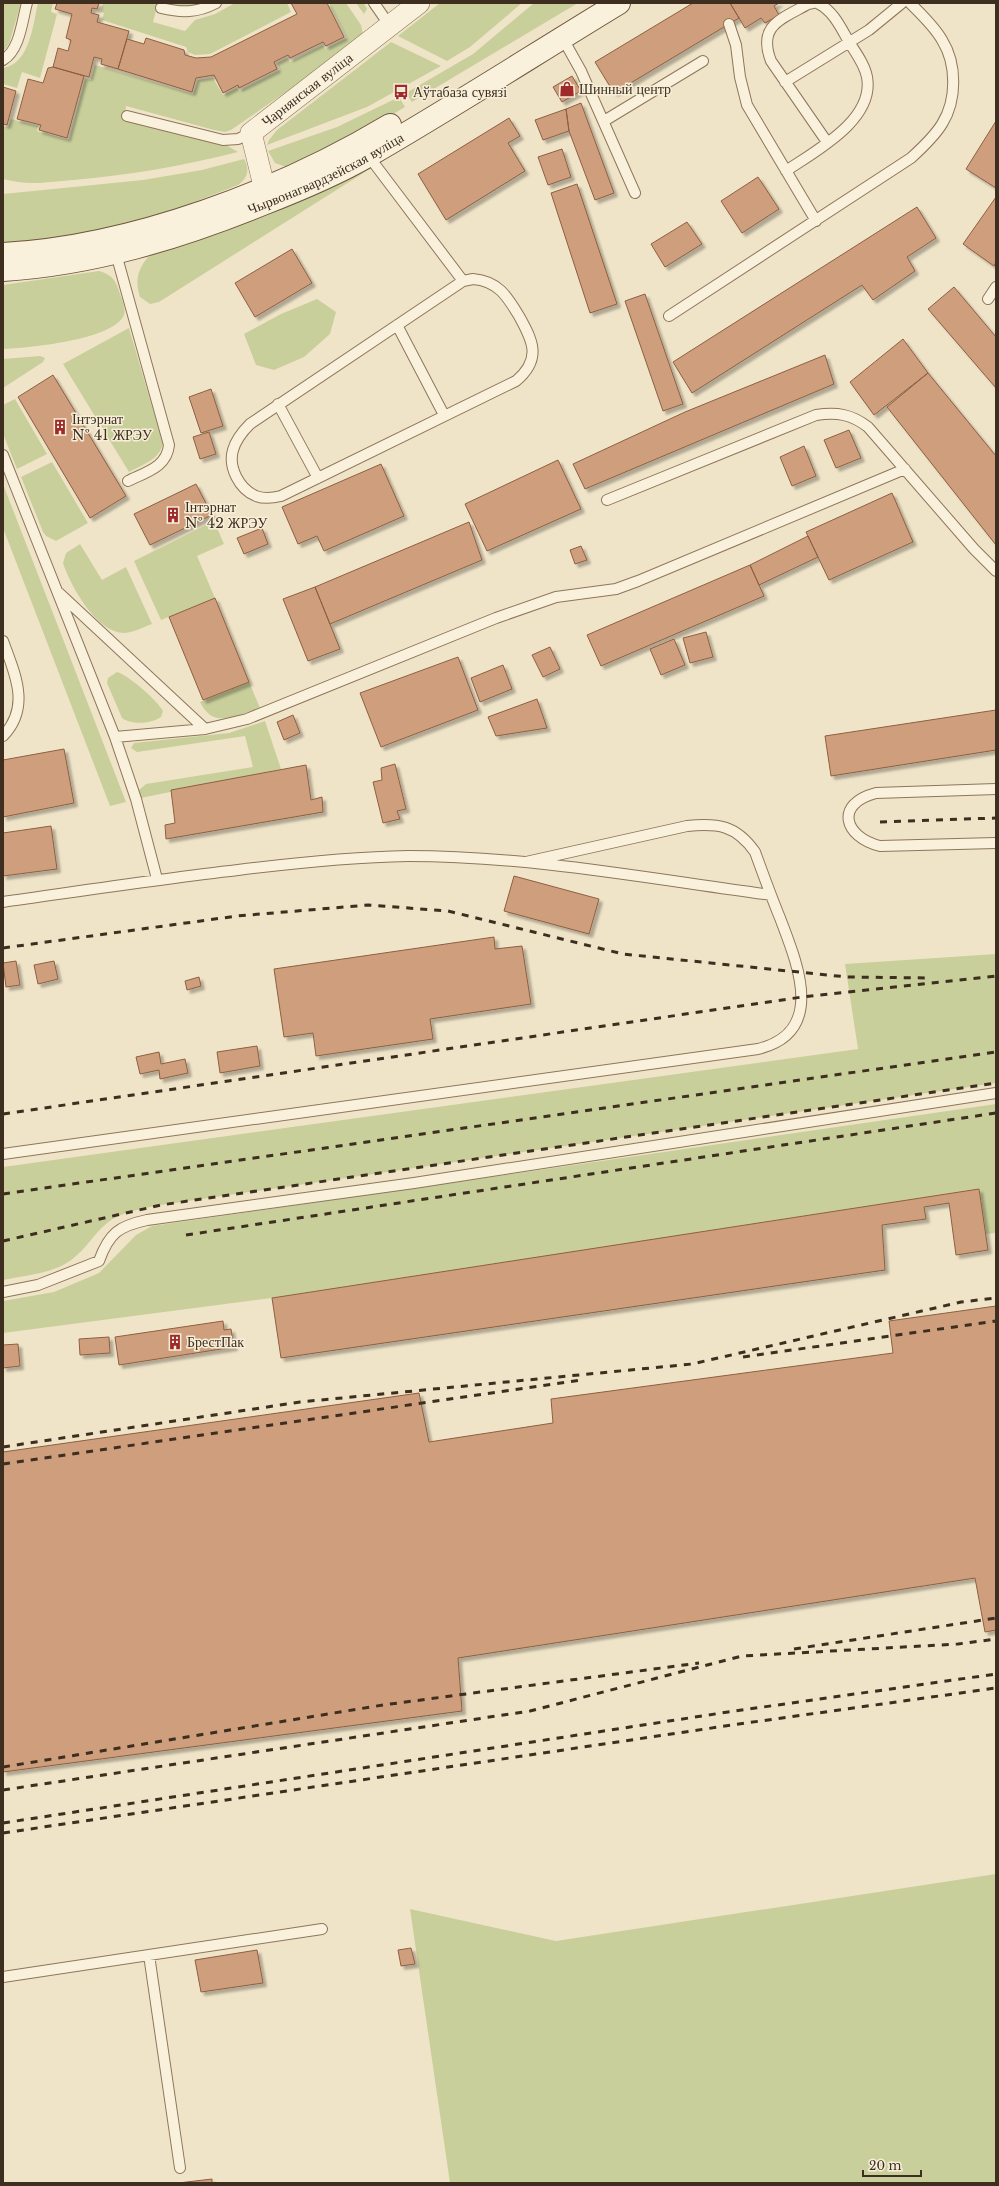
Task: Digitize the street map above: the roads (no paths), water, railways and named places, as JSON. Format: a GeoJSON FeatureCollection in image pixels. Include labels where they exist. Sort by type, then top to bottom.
{"type":"FeatureCollection","features":[{"type":"Feature","properties":{"kind":"main road","name":"Чырвонагвардзейская вуліца"},"geometry":{"type":"LineString","coordinates":[[3,270],[45,267],[114,246],[186,233],[266,195],[318,181],[591,3]]}},
{"type":"Feature","properties":{"kind":"main road","name":"Чырвонагвардзейская вуліца"},"geometry":{"type":"LineString","coordinates":[[364,150],[562,38],[619,3]]}},
{"type":"Feature","properties":{"kind":"main road","name":"Чырвонагвардзейская вуліца"},"geometry":{"type":"LineString","coordinates":[[3,254],[114,246]]}},
{"type":"Feature","properties":{"kind":"street","name":"Чарнянская вуліца"},"geometry":{"type":"LineString","coordinates":[[266,195],[251,133],[418,3]]}},
{"type":"Feature","properties":{"kind":"lane"},"geometry":{"type":"LineString","coordinates":[[3,60],[11,54],[15,46],[27,3]]}},
{"type":"Feature","properties":{"kind":"lane"},"geometry":{"type":"LineString","coordinates":[[161,8],[189,13],[204,9],[216,3]]}},
{"type":"Feature","properties":{"kind":"lane"},"geometry":{"type":"LineString","coordinates":[[374,3],[390,26]]}},
{"type":"Feature","properties":{"kind":"lane"},"geometry":{"type":"LineString","coordinates":[[813,3],[808,4],[776,22],[769,30],[766,39],[767,50],[771,61],[827,142]]}},
{"type":"Feature","properties":{"kind":"lane"},"geometry":{"type":"LineString","coordinates":[[786,171],[827,142],[856,117],[864,104],[867,92],[867,78],[863,65],[830,12],[817,3]]}},
{"type":"Feature","properties":{"kind":"lane"},"geometry":{"type":"LineString","coordinates":[[785,82],[850,43],[869,30],[902,3]]}},
{"type":"Feature","properties":{"kind":"lane"},"geometry":{"type":"LineString","coordinates":[[669,316],[911,158],[928,142],[942,124],[948,112],[953,82],[951,60],[942,40],[910,3]]}},
{"type":"Feature","properties":{"kind":"lane"},"geometry":{"type":"LineString","coordinates":[[729,24],[736,45],[740,77],[747,105],[816,221]]}},
{"type":"Feature","properties":{"kind":"lane"},"geometry":{"type":"LineString","coordinates":[[562,38],[581,71],[635,193]]}},
{"type":"Feature","properties":{"kind":"lane"},"geometry":{"type":"LineString","coordinates":[[604,120],[703,61]]}},
{"type":"Feature","properties":{"kind":"lane"},"geometry":{"type":"LineString","coordinates":[[127,116],[223,140],[238,139],[251,133]]}},
{"type":"Feature","properties":{"kind":"lane"},"geometry":{"type":"LineString","coordinates":[[364,150],[463,282]]}},
{"type":"Feature","properties":{"kind":"lane"},"geometry":{"type":"LineString","coordinates":[[114,246],[169,445],[168,453],[160,465],[128,481]]}},
{"type":"Feature","properties":{"kind":"lane"},"geometry":{"type":"LineString","coordinates":[[483,280],[491,283],[506,295],[531,337],[532,358],[523,375],[516,381],[280,496],[269,498],[257,496],[246,491],[238,480],[233,467],[232,450],[239,437],[250,424],[463,282],[483,280]]}},
{"type":"Feature","properties":{"kind":"lane"},"geometry":{"type":"LineString","coordinates":[[988,299],[996,287]]}},
{"type":"Feature","properties":{"kind":"lane"},"geometry":{"type":"LineString","coordinates":[[397,325],[444,415]]}},
{"type":"Feature","properties":{"kind":"lane"},"geometry":{"type":"LineString","coordinates":[[278,404],[318,478]]}},
{"type":"Feature","properties":{"kind":"lane"},"geometry":{"type":"LineString","coordinates":[[607,500],[816,415],[832,412],[846,414],[858,419],[868,427],[974,549],[996,571]]}},
{"type":"Feature","properties":{"kind":"lane"},"geometry":{"type":"LineString","coordinates":[[3,455],[115,737],[136,799],[157,879]]}},
{"type":"Feature","properties":{"kind":"lane"},"geometry":{"type":"LineString","coordinates":[[115,737],[205,728],[263,714],[496,618],[556,598],[616,589],[638,581],[905,469]]}},
{"type":"Feature","properties":{"kind":"lane"},"geometry":{"type":"LineString","coordinates":[[57,591],[205,728]]}},
{"type":"Feature","properties":{"kind":"lane"},"geometry":{"type":"LineString","coordinates":[[3,641],[16,676],[20,696],[18,713],[10,729],[3,736]]}},
{"type":"Feature","properties":{"kind":"lane"},"geometry":{"type":"LineString","coordinates":[[996,789],[876,793],[863,796],[853,804],[848,814],[850,827],[858,837],[869,843],[880,846],[996,843]]}},
{"type":"Feature","properties":{"kind":"lane"},"geometry":{"type":"LineString","coordinates":[[3,1154],[773,1045],[784,1038],[794,1027],[801,1012],[802,997],[798,967],[755,852],[748,841],[737,832],[722,825],[706,824],[687,826],[526,862]]}},
{"type":"Feature","properties":{"kind":"lane"},"geometry":{"type":"LineString","coordinates":[[3,902],[157,879],[301,862],[376,857],[471,858],[526,862],[771,896]]}},
{"type":"Feature","properties":{"kind":"lane"},"geometry":{"type":"LineString","coordinates":[[3,1292],[38,1285],[100,1261],[110,1238],[120,1228],[147,1220],[414,1183],[996,1093]]}},
{"type":"Feature","properties":{"kind":"lane"},"geometry":{"type":"LineString","coordinates":[[3,1976],[322,1929]]}},
{"type":"Feature","properties":{"kind":"lane"},"geometry":{"type":"LineString","coordinates":[[149,1955],[180,2168]]}},
{"type":"Feature","properties":{"kind":"railway"},"geometry":{"type":"LineString","coordinates":[[880,822],[996,818]]}},
{"type":"Feature","properties":{"kind":"railway"},"geometry":{"type":"LineString","coordinates":[[3,948],[237,916],[368,905],[448,911],[623,954],[847,977],[929,978]]}},
{"type":"Feature","properties":{"kind":"railway"},"geometry":{"type":"LineString","coordinates":[[3,1114],[802,997],[996,976]]}},
{"type":"Feature","properties":{"kind":"railway"},"geometry":{"type":"LineString","coordinates":[[3,1194],[996,1052]]}},
{"type":"Feature","properties":{"kind":"railway"},"geometry":{"type":"LineString","coordinates":[[3,1241],[161,1205],[996,1083]]}},
{"type":"Feature","properties":{"kind":"railway"},"geometry":{"type":"LineString","coordinates":[[186,1235],[996,1113]]}},
{"type":"Feature","properties":{"kind":"railway"},"geometry":{"type":"LineString","coordinates":[[3,1447],[300,1402],[692,1364],[961,1302],[996,1298]]}},
{"type":"Feature","properties":{"kind":"railway"},"geometry":{"type":"LineString","coordinates":[[743,1357],[996,1321]]}},
{"type":"Feature","properties":{"kind":"railway"},"geometry":{"type":"LineString","coordinates":[[3,1464],[581,1380]]}},
{"type":"Feature","properties":{"kind":"railway"},"geometry":{"type":"LineString","coordinates":[[794,1649],[996,1618]]}},
{"type":"Feature","properties":{"kind":"railway"},"geometry":{"type":"LineString","coordinates":[[3,1790],[530,1711],[742,1656],[958,1644],[996,1639]]}},
{"type":"Feature","properties":{"kind":"railway"},"geometry":{"type":"LineString","coordinates":[[3,1767],[383,1705],[699,1663]]}},
{"type":"Feature","properties":{"kind":"railway"},"geometry":{"type":"LineString","coordinates":[[3,1823],[728,1712],[996,1674]]}},
{"type":"Feature","properties":{"kind":"railway"},"geometry":{"type":"LineString","coordinates":[[3,1833],[732,1725],[996,1688]]}},
{"type":"Feature","properties":{"kind":"place","name":"Шинный центр"},"geometry":{"type":"Point","coordinates":[567,89]}},
{"type":"Feature","properties":{"kind":"place","name":"Аўтабаза сувязі"},"geometry":{"type":"Point","coordinates":[401,92]}},
{"type":"Feature","properties":{"kind":"place","name":"Інтэрнат № 41 ЖРЭУ"},"geometry":{"type":"Point","coordinates":[60,427]}},
{"type":"Feature","properties":{"kind":"place","name":"Інтэрнат № 42 ЖРЭУ"},"geometry":{"type":"Point","coordinates":[173,515]}},
{"type":"Feature","properties":{"kind":"place","name":"БрестПак"},"geometry":{"type":"Point","coordinates":[175,1342]}}]}
